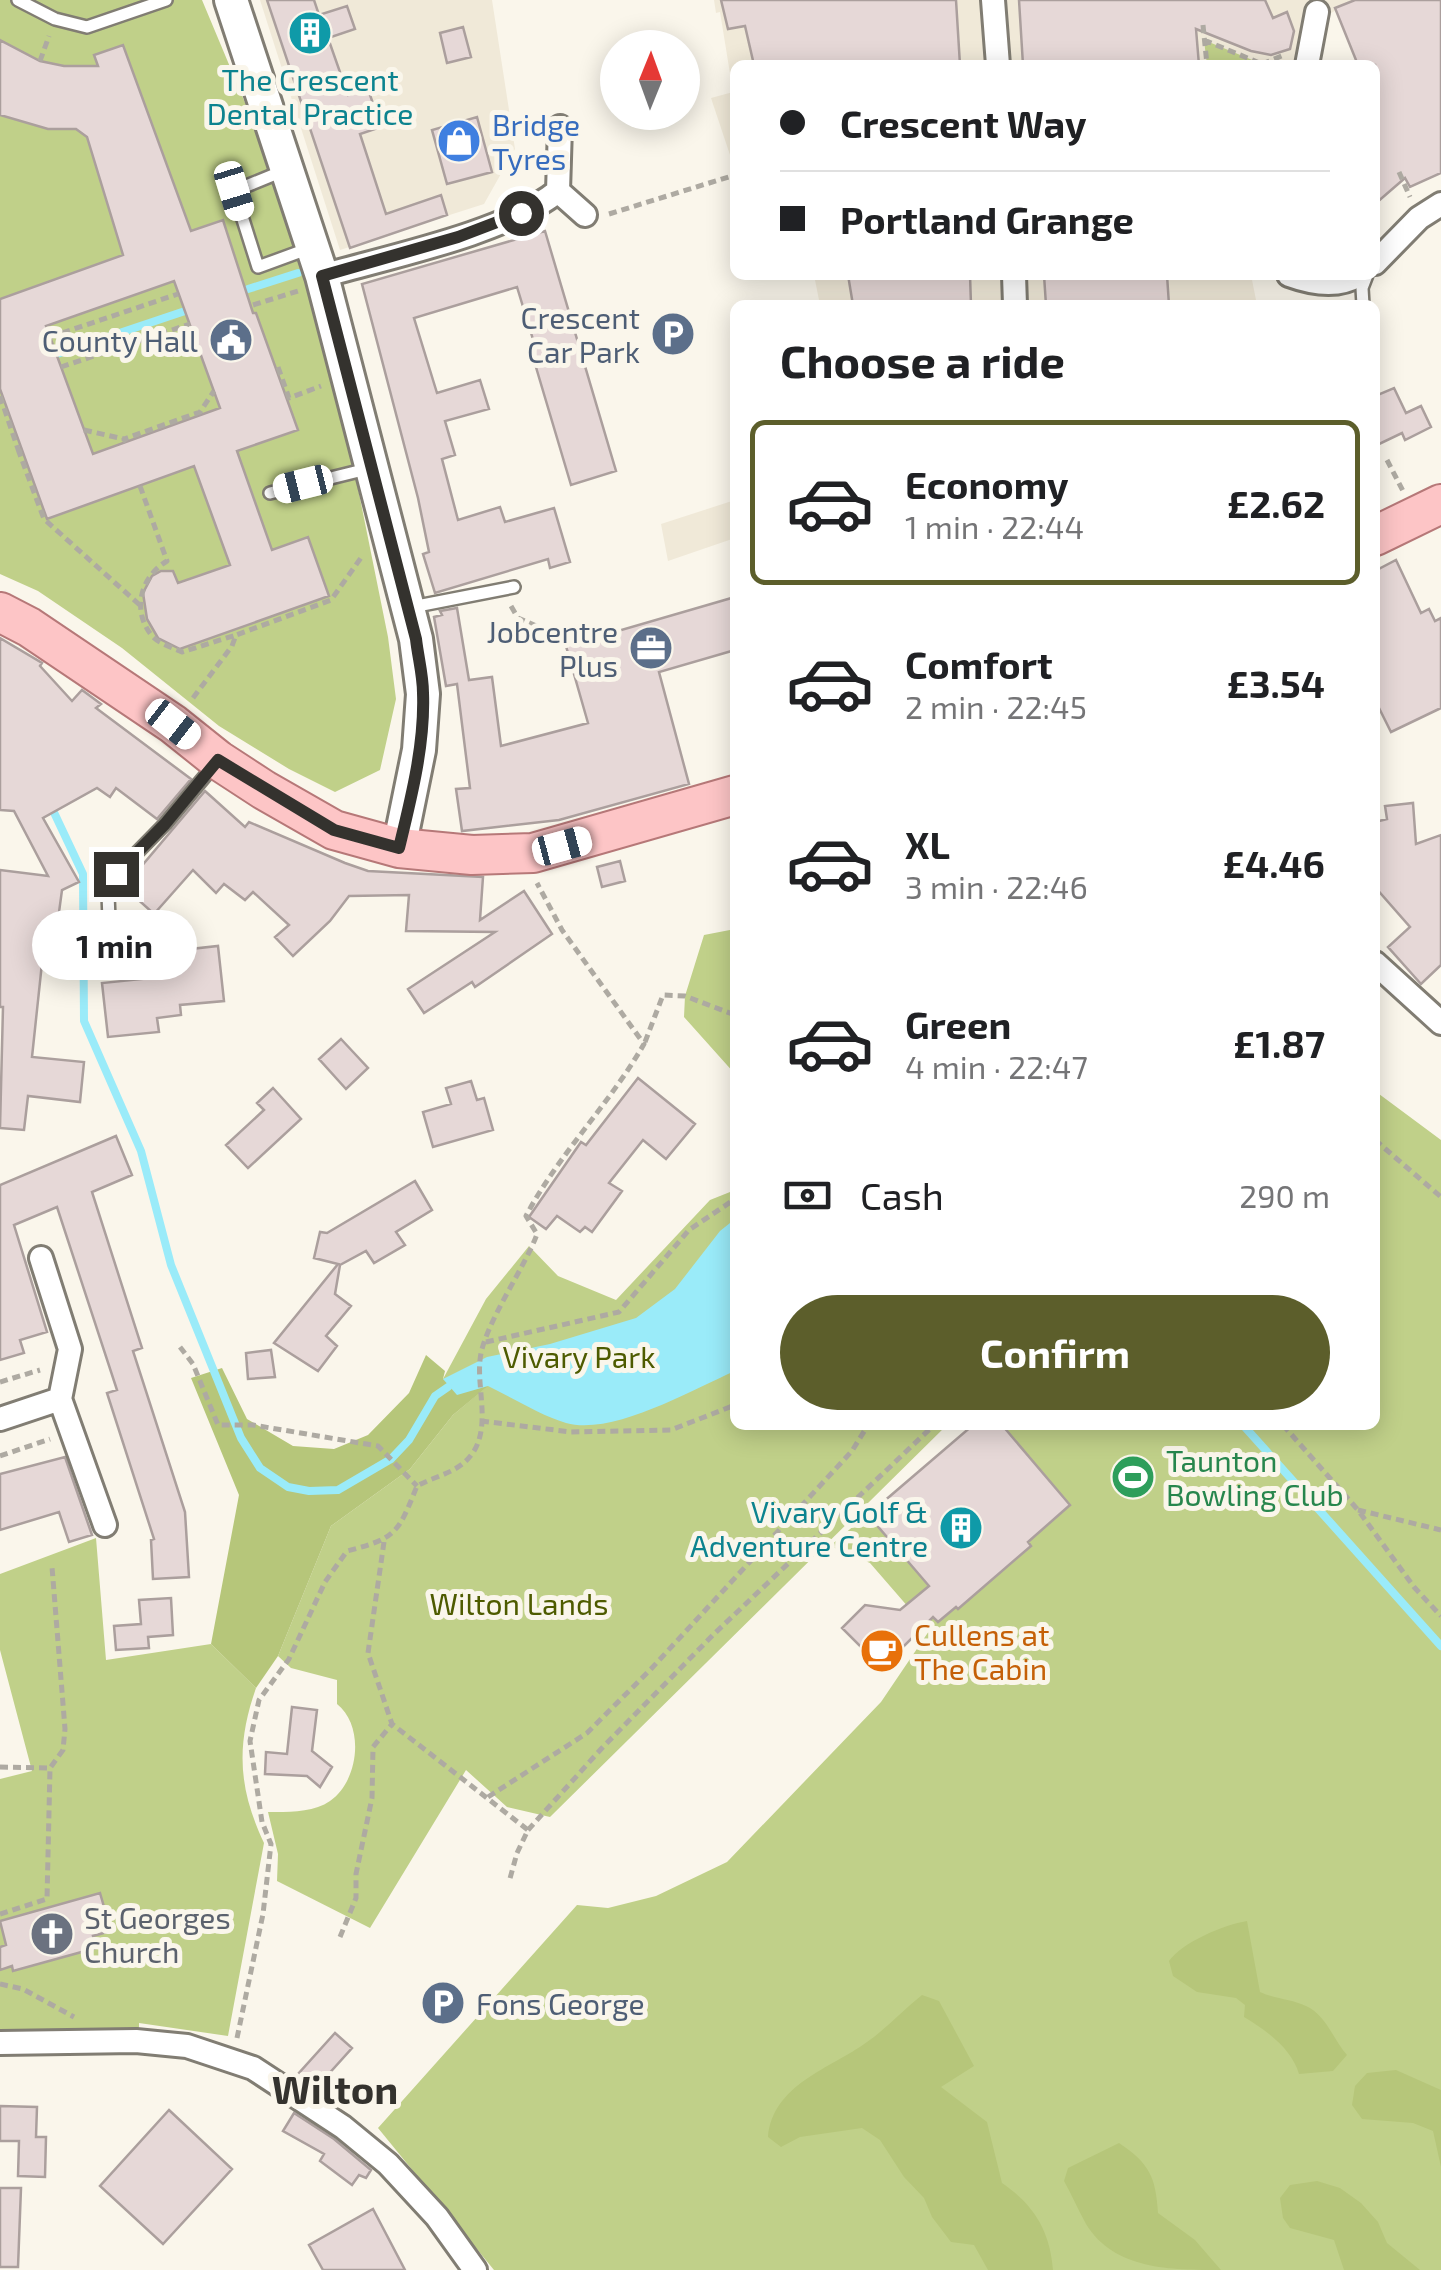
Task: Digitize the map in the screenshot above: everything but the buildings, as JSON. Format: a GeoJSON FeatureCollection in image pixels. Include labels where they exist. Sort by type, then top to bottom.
{"type":"FeatureCollection","features":[{"type":"Feature","properties":{"kind":"main road"},"geometry":{"type":"LineString","coordinates":[[1380,534],[1441,504]]}},
{"type":"Feature","properties":{"kind":"main road"},"geometry":{"type":"LineString","coordinates":[[0,612],[173,724],[218,760],[334,830],[399,848],[472,855],[533,853],[730,796]]}},
{"type":"Feature","properties":{"kind":"street"},"geometry":{"type":"LineString","coordinates":[[231,0],[319,269],[408,608],[423,694],[419,750],[399,848]]}},
{"type":"Feature","properties":{"kind":"street"},"geometry":{"type":"LineString","coordinates":[[993,0],[998,60]]}},
{"type":"Feature","properties":{"kind":"street"},"geometry":{"type":"LineString","coordinates":[[1308,60],[1317,4]]}},
{"type":"Feature","properties":{"kind":"street"},"geometry":{"type":"LineString","coordinates":[[558,191],[560,127]]}},
{"type":"Feature","properties":{"kind":"street"},"geometry":{"type":"LineString","coordinates":[[319,269],[458,237],[521,213],[558,191]]}},
{"type":"Feature","properties":{"kind":"street"},"geometry":{"type":"LineString","coordinates":[[558,191],[595,215]]}},
{"type":"Feature","properties":{"kind":"street"},"geometry":{"type":"LineString","coordinates":[[1380,257],[1419,218],[1441,204]]}},
{"type":"Feature","properties":{"kind":"street"},"geometry":{"type":"LineString","coordinates":[[1325,280],[1350,280]]}},
{"type":"Feature","properties":{"kind":"street"},"geometry":{"type":"LineString","coordinates":[[1380,968],[1441,1024]]}},
{"type":"Feature","properties":{"kind":"street"},"geometry":{"type":"LineString","coordinates":[[41,1258],[70,1349],[60,1399],[105,1525]]}},
{"type":"Feature","properties":{"kind":"street"},"geometry":{"type":"LineString","coordinates":[[0,1419],[60,1399]]}},
{"type":"Feature","properties":{"kind":"street"},"geometry":{"type":"LineString","coordinates":[[0,2042],[186,2046],[253,2068],[388,2164],[437,2217],[474,2270]]}},
{"type":"Feature","properties":{"kind":"lane"},"geometry":{"type":"LineString","coordinates":[[18,0],[54,19],[87,27],[166,0]]}},
{"type":"Feature","properties":{"kind":"lane"},"geometry":{"type":"LineString","coordinates":[[287,170],[234,191],[258,267],[319,269]]}},
{"type":"Feature","properties":{"kind":"lane"},"geometry":{"type":"LineString","coordinates":[[270,493],[371,468]]}},
{"type":"Feature","properties":{"kind":"lane"},"geometry":{"type":"LineString","coordinates":[[408,608],[510,588]]}},
{"type":"Feature","properties":{"kind":"lane"},"geometry":{"type":"LineString","coordinates":[[111,971],[108,894],[116,874],[165,824],[218,760]]}},
{"type":"Feature","properties":{"kind":"path"},"geometry":{"type":"LineString","coordinates":[[40,62],[54,19]]}},
{"type":"Feature","properties":{"kind":"path"},"geometry":{"type":"LineString","coordinates":[[1202,25],[1206,60]]}},
{"type":"Feature","properties":{"kind":"path"},"geometry":{"type":"LineString","coordinates":[[1204,40],[1251,60]]}},
{"type":"Feature","properties":{"kind":"path"},"geometry":{"type":"LineString","coordinates":[[595,215],[730,176]]}},
{"type":"Feature","properties":{"kind":"path"},"geometry":{"type":"LineString","coordinates":[[254,304],[319,269]]}},
{"type":"Feature","properties":{"kind":"path"},"geometry":{"type":"LineString","coordinates":[[50,337],[178,294]]}},
{"type":"Feature","properties":{"kind":"path"},"geometry":{"type":"LineString","coordinates":[[61,367],[190,324]]}},
{"type":"Feature","properties":{"kind":"path"},"geometry":{"type":"LineString","coordinates":[[278,367],[288,398],[347,376]]}},
{"type":"Feature","properties":{"kind":"path"},"geometry":{"type":"LineString","coordinates":[[84,430],[125,440],[200,412],[214,391]]}},
{"type":"Feature","properties":{"kind":"path"},"geometry":{"type":"LineString","coordinates":[[0,396],[44,520],[142,608]]}},
{"type":"Feature","properties":{"kind":"path"},"geometry":{"type":"LineString","coordinates":[[1387,460],[1404,492]]}},
{"type":"Feature","properties":{"kind":"path"},"geometry":{"type":"LineString","coordinates":[[140,486],[167,561],[152,570],[141,592],[143,620],[155,640],[182,652],[332,600],[386,524]]}},
{"type":"Feature","properties":{"kind":"path"},"geometry":{"type":"LineString","coordinates":[[510,588],[518,618],[548,631]]}},
{"type":"Feature","properties":{"kind":"path"},"geometry":{"type":"LineString","coordinates":[[209,676],[232,646],[236,634]]}},
{"type":"Feature","properties":{"kind":"path"},"geometry":{"type":"LineString","coordinates":[[533,853],[535,877],[546,902],[644,1044]]}},
{"type":"Feature","properties":{"kind":"path"},"geometry":{"type":"LineString","coordinates":[[232,2061],[263,1914],[271,1844],[262,1822],[250,1741],[260,1700],[289,1659],[325,1582],[347,1551],[384,1542],[402,1523],[417,1486],[458,1471],[476,1448],[481,1421],[480,1358],[537,1234],[526,1216],[644,1044],[662,994],[685,996],[730,1013]]}},
{"type":"Feature","properties":{"kind":"path"},"geometry":{"type":"LineString","coordinates":[[1380,1144],[1441,1197]]}},
{"type":"Feature","properties":{"kind":"path"},"geometry":{"type":"LineString","coordinates":[[486,1342],[619,1312],[688,1230],[730,1203]]}},
{"type":"Feature","properties":{"kind":"path"},"geometry":{"type":"LineString","coordinates":[[180,1348],[193,1364],[218,1425],[253,1425],[378,1446],[417,1486]]}},
{"type":"Feature","properties":{"kind":"path"},"geometry":{"type":"LineString","coordinates":[[0,1382],[69,1361]]}},
{"type":"Feature","properties":{"kind":"path"},"geometry":{"type":"LineString","coordinates":[[481,1421],[571,1432],[671,1430],[730,1407]]}},
{"type":"Feature","properties":{"kind":"path"},"geometry":{"type":"LineString","coordinates":[[488,1797],[587,1733],[852,1451],[865,1430]]}},
{"type":"Feature","properties":{"kind":"path"},"geometry":{"type":"LineString","coordinates":[[509,1882],[528,1830],[602,1748],[714,1634],[929,1430]]}},
{"type":"Feature","properties":{"kind":"path"},"geometry":{"type":"LineString","coordinates":[[1288,1430],[1358,1510],[1414,1587],[1441,1616]]}},
{"type":"Feature","properties":{"kind":"path"},"geometry":{"type":"LineString","coordinates":[[0,1456],[72,1432]]}},
{"type":"Feature","properties":{"kind":"path"},"geometry":{"type":"LineString","coordinates":[[1358,1510],[1441,1530]]}},
{"type":"Feature","properties":{"kind":"path"},"geometry":{"type":"LineString","coordinates":[[384,1542],[368,1654],[392,1724],[528,1830]]}},
{"type":"Feature","properties":{"kind":"path"},"geometry":{"type":"LineString","coordinates":[[0,1914],[47,1899],[50,1768],[64,1750],[52,1567]]}},
{"type":"Feature","properties":{"kind":"path"},"geometry":{"type":"LineString","coordinates":[[340,1937],[356,1898],[356,1874],[372,1798],[373,1747],[392,1724]]}},
{"type":"Feature","properties":{"kind":"path"},"geometry":{"type":"LineString","coordinates":[[0,1767],[50,1768]]}},
{"type":"Feature","properties":{"kind":"path"},"geometry":{"type":"LineString","coordinates":[[0,1984],[48,2000],[83,2023]]}},
{"type":"Feature","properties":{"kind":"shaded area"},"geometry":{"type":"Polygon","coordinates":[[[260,0],[492,0],[515,149],[484,204],[340,250],[260,0]]]}},
{"type":"Feature","properties":{"kind":"shaded area"},"geometry":{"type":"Polygon","coordinates":[[[714,0],[1355,0],[1309,25],[1299,60],[730,60],[730,74],[720,12],[716,13],[714,0]]]}},
{"type":"Feature","properties":{"kind":"shaded area"},"geometry":{"type":"Polygon","coordinates":[[[730,93],[730,155],[711,98],[730,93]]]}},
{"type":"Feature","properties":{"kind":"shaded area"},"geometry":{"type":"Polygon","coordinates":[[[815,280],[1252,280],[1256,300],[819,300],[815,280]]]}},
{"type":"Feature","properties":{"kind":"shaded area"},"geometry":{"type":"Polygon","coordinates":[[[730,502],[730,540],[668,561],[661,524],[730,502]]]}},
{"type":"Feature","properties":{"kind":"green space","name":"County Hall"},"geometry":{"type":"Polygon","coordinates":[[[0,0],[202,0],[274,172],[343,414],[388,637],[396,699],[380,770],[335,792],[219,726],[122,648],[38,591],[0,574],[0,0]]]}},
{"type":"Feature","properties":{"kind":"green space"},"geometry":{"type":"Polygon","coordinates":[[[1204,40],[1252,60],[1206,60],[1204,40]]]}},
{"type":"Feature","properties":{"kind":"green space"},"geometry":{"type":"Polygon","coordinates":[[[730,930],[730,1068],[684,1017],[685,996],[704,935],[730,930]]]}},
{"type":"Feature","properties":{"kind":"green space"},"geometry":{"type":"Polygon","coordinates":[[[1380,1095],[1441,1140],[1441,2270],[494,2270],[378,2128],[577,1905],[608,1908],[656,1896],[727,1862],[881,1702],[929,1631],[870,1563],[830,1546],[967,1430],[1380,1430],[1380,1095]]]}},
{"type":"Feature","properties":{"kind":"green space","name":"Wilton Lands"},"geometry":{"type":"Polygon","coordinates":[[[730,1192],[730,1430],[942,1430],[550,1817],[507,1807],[466,1770],[370,1928],[277,1881],[278,1854],[268,1812],[308,1810],[330,1801],[347,1780],[355,1753],[352,1726],[337,1704],[337,1680],[291,1668],[278,1656],[331,1526],[410,1469],[453,1415],[485,1388],[443,1379],[486,1299],[529,1246],[558,1276],[616,1300],[710,1200],[730,1192]]]}},
{"type":"Feature","properties":{"kind":"green space"},"geometry":{"type":"Polygon","coordinates":[[[426,1355],[445,1371],[443,1379],[488,1386],[453,1415],[410,1469],[331,1526],[278,1656],[256,1688],[211,1644],[239,1495],[191,1378],[222,1368],[247,1419],[293,1446],[334,1449],[368,1435],[409,1393],[426,1355]]]}},
{"type":"Feature","properties":{"kind":"green space"},"geometry":{"type":"Polygon","coordinates":[[[96,1538],[106,1660],[211,1644],[256,1688],[245,1729],[243,1766],[249,1804],[264,1843],[228,2036],[139,2023],[139,2032],[0,2030],[0,1779],[32,1771],[0,1650],[0,1574],[96,1538]]]}},
{"type":"Feature","properties":{"kind":"green space"},"geometry":{"type":"Polygon","coordinates":[[[1247,1921],[1260,1992],[1301,2004],[1319,2015],[1347,2055],[1333,2071],[1299,2074],[1284,2048],[1244,2017],[1245,2005],[1236,1998],[1197,1992],[1173,1976],[1169,1961],[1184,1947],[1215,1930],[1247,1921]]]}},
{"type":"Feature","properties":{"kind":"green space"},"geometry":{"type":"Polygon","coordinates":[[[922,1995],[939,2001],[974,2066],[941,2087],[987,2122],[1002,2183],[1023,2200],[1038,2220],[1053,2270],[988,2270],[974,2245],[951,2242],[880,2140],[862,2128],[800,2137],[781,2147],[768,2137],[772,2119],[792,2091],[874,2037],[922,1995]]]}},
{"type":"Feature","properties":{"kind":"green space"},"geometry":{"type":"Polygon","coordinates":[[[1396,2070],[1441,2090],[1441,2167],[1433,2131],[1413,2123],[1362,2119],[1352,2105],[1355,2086],[1367,2073],[1396,2070]]]}},
{"type":"Feature","properties":{"kind":"green space"},"geometry":{"type":"Polygon","coordinates":[[[1119,2143],[1149,2172],[1158,2213],[1195,2240],[1221,2270],[1145,2264],[1112,2251],[1098,2239],[1064,2181],[1068,2168],[1119,2143]]]}},
{"type":"Feature","properties":{"kind":"green space"},"geometry":{"type":"Polygon","coordinates":[[[1317,2181],[1340,2188],[1361,2203],[1378,2222],[1387,2243],[1420,2270],[1344,2270],[1334,2240],[1290,2228],[1283,2218],[1280,2198],[1290,2185],[1317,2181]]]}},
{"type":"Feature","properties":{"kind":"water"},"geometry":{"type":"Polygon","coordinates":[[[730,1223],[730,1373],[652,1409],[585,1425],[556,1420],[488,1386],[457,1395],[443,1379],[487,1357],[550,1344],[636,1318],[675,1289],[730,1223]]]}},
{"type":"Feature","properties":{"kind":"waterway"},"geometry":{"type":"LineString","coordinates":[[248,289],[298,273]]}},
{"type":"Feature","properties":{"kind":"waterway"},"geometry":{"type":"LineString","coordinates":[[57,354],[185,311]]}},
{"type":"Feature","properties":{"kind":"waterway"},"geometry":{"type":"LineString","coordinates":[[50,804],[83,874],[84,1021],[141,1151],[171,1265],[241,1438],[260,1468],[288,1487],[338,1490],[391,1459],[409,1440],[435,1396],[448,1387]]}},
{"type":"Feature","properties":{"kind":"waterway"},"geometry":{"type":"LineString","coordinates":[[1247,1430],[1441,1646]]}},
{"type":"Feature","properties":{"kind":"place","name":"The Crescent Dental Practice"},"geometry":{"type":"Point","coordinates":[310,33]}},
{"type":"Feature","properties":{"kind":"place","name":"Bridge Tyres"},"geometry":{"type":"Point","coordinates":[459,141]}},
{"type":"Feature","properties":{"kind":"place","name":"Crescent Car Park"},"geometry":{"type":"Point","coordinates":[673,334]}},
{"type":"Feature","properties":{"kind":"place","name":"County Hall"},"geometry":{"type":"Point","coordinates":[231,340]}},
{"type":"Feature","properties":{"kind":"place","name":"Jobcentre Plus"},"geometry":{"type":"Point","coordinates":[651,648]}},
{"type":"Feature","properties":{"kind":"place","name":"Taunton Bowling Club"},"geometry":{"type":"Point","coordinates":[1133,1477]}},
{"type":"Feature","properties":{"kind":"place","name":"Vivary Golf & Adventure Centre"},"geometry":{"type":"Point","coordinates":[961,1528]}},
{"type":"Feature","properties":{"kind":"place","name":"Cullens at The Cabin"},"geometry":{"type":"Point","coordinates":[882,1651]}},
{"type":"Feature","properties":{"kind":"place","name":"St Georges Church"},"geometry":{"type":"Point","coordinates":[52,1934]}},
{"type":"Feature","properties":{"kind":"place","name":"Fons George"},"geometry":{"type":"Point","coordinates":[443,2003]}},
{"type":"Feature","properties":{"kind":"district","name":"Wilton"},"geometry":{"type":"Point","coordinates":[335,2088]}},
{"type":"Feature","properties":{"kind":"route"},"geometry":{"type":"LineString","coordinates":[[116,874],[165,824],[218,760],[334,830],[399,848],[419,750],[423,694],[420,666],[322,276],[458,237],[521,213]]}},
{"type":"Feature","properties":{"kind":"park label","name":"Vivary Park"},"geometry":{"type":"Point","coordinates":[579,1356]}}]}
